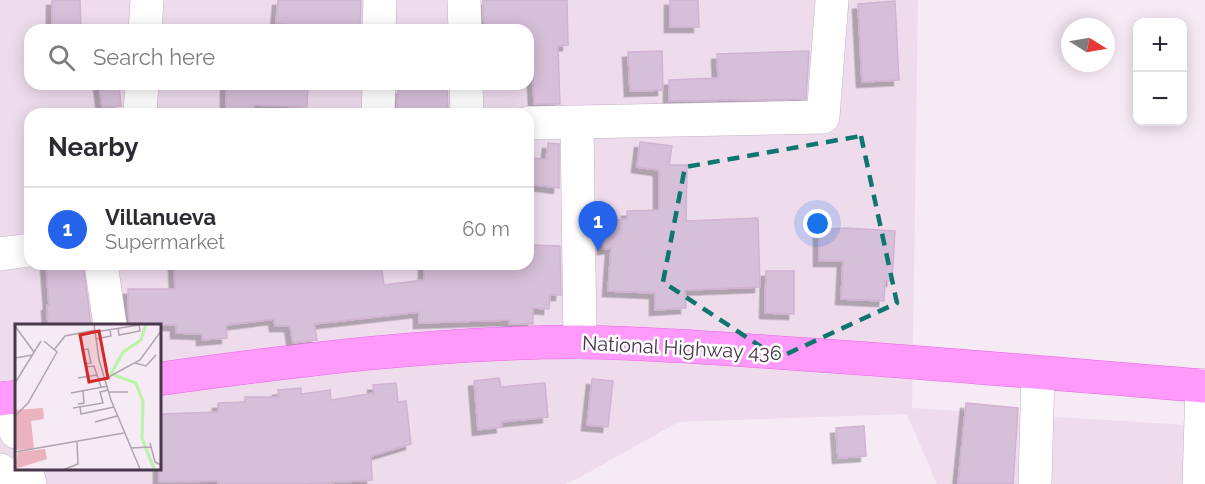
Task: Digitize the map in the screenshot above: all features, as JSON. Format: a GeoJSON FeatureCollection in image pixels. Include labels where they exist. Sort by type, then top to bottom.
{"type":"FeatureCollection","features":[{"type":"Feature","properties":{"kind":"main road","name":"National Highway 436"},"geometry":{"type":"LineString","coordinates":[[160,379],[369,352],[580,342],[779,352],[1204,386]]}},
{"type":"Feature","properties":{"kind":"street"},"geometry":{"type":"LineString","coordinates":[[145,24],[147,0]]}},
{"type":"Feature","properties":{"kind":"street"},"geometry":{"type":"LineString","coordinates":[[379,24],[380,0]]}},
{"type":"Feature","properties":{"kind":"street"},"geometry":{"type":"LineString","coordinates":[[464,0],[465,24]]}},
{"type":"Feature","properties":{"kind":"street"},"geometry":{"type":"LineString","coordinates":[[534,123],[823,117],[832,0]]}},
{"type":"Feature","properties":{"kind":"street"},"geometry":{"type":"LineString","coordinates":[[141,108],[142,90]]}},
{"type":"Feature","properties":{"kind":"street"},"geometry":{"type":"LineString","coordinates":[[378,108],[379,90]]}},
{"type":"Feature","properties":{"kind":"street"},"geometry":{"type":"LineString","coordinates":[[466,90],[467,108]]}},
{"type":"Feature","properties":{"kind":"street"},"geometry":{"type":"LineString","coordinates":[[577,123],[580,342]]}},
{"type":"Feature","properties":{"kind":"street"},"geometry":{"type":"LineString","coordinates":[[0,254],[24,251]]}},
{"type":"Feature","properties":{"kind":"street"},"geometry":{"type":"LineString","coordinates":[[102,270],[110,324]]}},
{"type":"Feature","properties":{"kind":"street"},"geometry":{"type":"LineString","coordinates":[[1035,484],[1038,373]]}},
{"type":"Feature","properties":{"kind":"street"},"geometry":{"type":"LineString","coordinates":[[1199,484],[1204,386]]}},
{"type":"Feature","properties":{"kind":"street"},"geometry":{"type":"LineString","coordinates":[[8,398],[15,428]]}},
{"type":"Feature","properties":{"kind":"highlighted area"},"geometry":{"type":"Polygon","coordinates":[[[861,136],[897,303],[778,358],[663,282],[685,167],[861,136]]]}},
{"type":"Feature","properties":{"kind":"shaded area"},"geometry":{"type":"Polygon","coordinates":[[[0,0],[918,0],[912,408],[1205,426],[1205,484],[937,484],[907,414],[678,422],[565,484],[18,484],[0,482],[0,0]]]}},
{"type":"Feature","properties":{"kind":"building"},"geometry":{"type":"Polygon","coordinates":[[[52,0],[80,0],[81,24],[52,24],[52,0]]]}},
{"type":"Feature","properties":{"kind":"building"},"geometry":{"type":"Polygon","coordinates":[[[278,0],[361,0],[360,24],[276,23],[278,0]]]}},
{"type":"Feature","properties":{"kind":"building"},"geometry":{"type":"Polygon","coordinates":[[[483,0],[567,0],[568,45],[558,46],[560,104],[534,104],[534,24],[484,24],[483,0]]]}},
{"type":"Feature","properties":{"kind":"building"},"geometry":{"type":"Polygon","coordinates":[[[670,0],[698,0],[699,27],[670,27],[670,0]]]}},
{"type":"Feature","properties":{"kind":"building"},"geometry":{"type":"Polygon","coordinates":[[[895,1],[899,80],[862,82],[858,4],[895,1]]]}},
{"type":"Feature","properties":{"kind":"building"},"geometry":{"type":"Polygon","coordinates":[[[662,51],[663,90],[630,91],[628,52],[662,51]]]}},
{"type":"Feature","properties":{"kind":"building"},"geometry":{"type":"Polygon","coordinates":[[[809,51],[806,99],[669,101],[669,80],[718,78],[717,54],[809,51]]]}},
{"type":"Feature","properties":{"kind":"building"},"geometry":{"type":"Polygon","coordinates":[[[100,90],[120,90],[121,106],[102,107],[100,90]]]}},
{"type":"Feature","properties":{"kind":"building"},"geometry":{"type":"Polygon","coordinates":[[[226,90],[308,90],[307,107],[254,105],[254,108],[226,108],[226,90]]]}},
{"type":"Feature","properties":{"kind":"building"},"geometry":{"type":"Polygon","coordinates":[[[398,90],[447,90],[448,108],[397,108],[398,90]]]}},
{"type":"Feature","properties":{"kind":"building"},"geometry":{"type":"Polygon","coordinates":[[[640,142],[672,146],[669,165],[687,165],[686,221],[758,218],[760,287],[685,290],[686,308],[655,310],[655,293],[608,291],[611,248],[603,249],[601,221],[627,219],[627,211],[659,210],[659,170],[637,167],[640,142]]]}},
{"type":"Feature","properties":{"kind":"building"},"geometry":{"type":"Polygon","coordinates":[[[548,143],[559,144],[559,188],[534,185],[534,158],[546,159],[548,143]]]}},
{"type":"Feature","properties":{"kind":"building"},"geometry":{"type":"Polygon","coordinates":[[[845,228],[895,231],[892,281],[885,281],[884,301],[841,299],[843,261],[819,261],[819,230],[845,228]]]}},
{"type":"Feature","properties":{"kind":"building"},"geometry":{"type":"Polygon","coordinates":[[[534,245],[560,246],[561,295],[550,295],[549,309],[533,308],[533,324],[509,324],[509,320],[419,323],[419,312],[314,324],[317,340],[293,343],[290,326],[275,326],[274,319],[226,325],[227,338],[202,340],[202,334],[176,333],[176,325],[129,324],[128,289],[175,289],[174,270],[382,270],[384,285],[424,280],[424,270],[534,270],[534,245]]]}},
{"type":"Feature","properties":{"kind":"building"},"geometry":{"type":"Polygon","coordinates":[[[46,270],[84,270],[91,324],[48,324],[47,305],[49,305],[46,270]]]}},
{"type":"Feature","properties":{"kind":"building"},"geometry":{"type":"Polygon","coordinates":[[[766,271],[794,271],[794,314],[765,313],[766,271]]]}},
{"type":"Feature","properties":{"kind":"building"},"geometry":{"type":"Polygon","coordinates":[[[499,378],[501,387],[545,383],[548,417],[501,422],[502,427],[478,430],[474,381],[499,378]]]}},
{"type":"Feature","properties":{"kind":"building"},"geometry":{"type":"Polygon","coordinates":[[[592,379],[613,381],[608,427],[587,425],[592,379]]]}},
{"type":"Feature","properties":{"kind":"building"},"geometry":{"type":"Polygon","coordinates":[[[396,383],[398,402],[406,401],[411,444],[371,456],[372,480],[307,484],[159,482],[160,414],[218,412],[218,403],[245,402],[245,397],[279,397],[278,390],[301,388],[301,394],[330,390],[331,400],[374,393],[373,385],[396,383]]]}},
{"type":"Feature","properties":{"kind":"building"},"geometry":{"type":"Polygon","coordinates":[[[966,403],[1018,408],[1013,484],[958,484],[966,403]]]}},
{"type":"Feature","properties":{"kind":"building"},"geometry":{"type":"Polygon","coordinates":[[[864,426],[866,456],[838,458],[836,428],[864,426]]]}},
{"type":"Feature","properties":{"kind":"place","name":"Villanueva"},"geometry":{"type":"Point","coordinates":[598,251]}}]}
